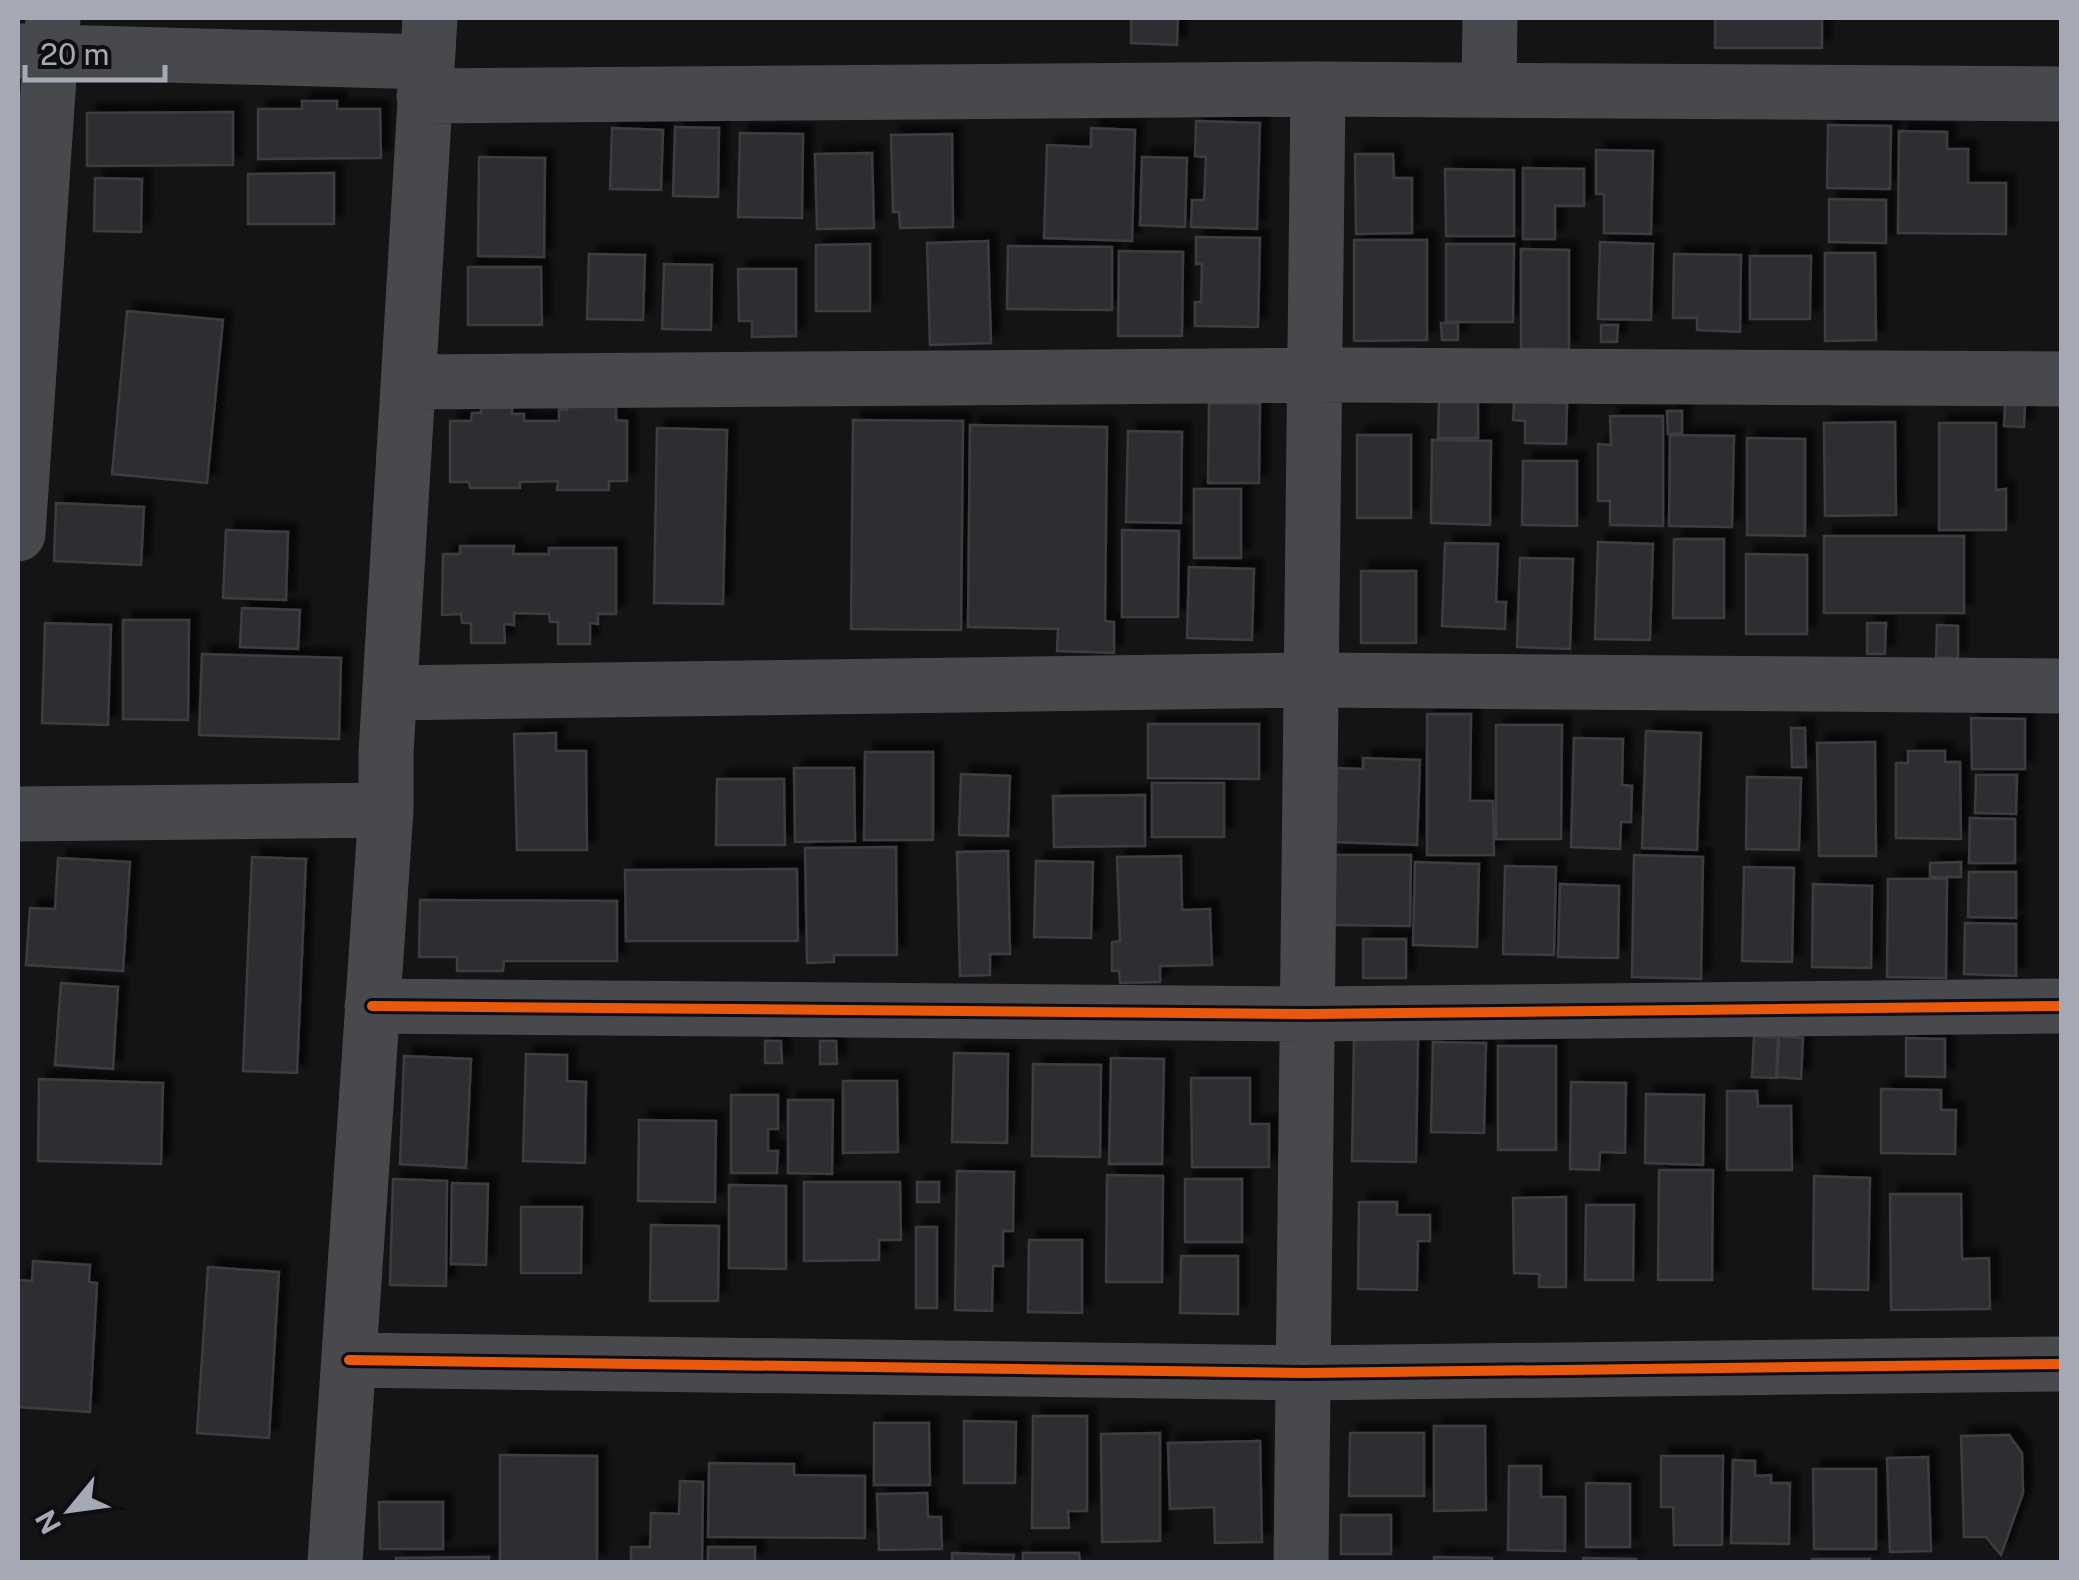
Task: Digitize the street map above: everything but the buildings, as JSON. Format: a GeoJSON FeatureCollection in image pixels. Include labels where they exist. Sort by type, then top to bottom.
{"type":"FeatureCollection","features":[{"type":"Feature","properties":{"kind":"street"},"geometry":{"type":"LineString","coordinates":[[1489,90],[1490,18]]}},
{"type":"Feature","properties":{"kind":"street"},"geometry":{"type":"LineString","coordinates":[[18,534],[40,40],[427,58],[1318,89],[2062,94]]}},
{"type":"Feature","properties":{"kind":"street"},"geometry":{"type":"LineString","coordinates":[[335,1562],[386,810],[427,58]]}},
{"type":"Feature","properties":{"kind":"street"},"geometry":{"type":"LineString","coordinates":[[1301,1562],[1318,89]]}},
{"type":"Feature","properties":{"kind":"street"},"geometry":{"type":"LineString","coordinates":[[410,382],[1316,375],[2062,379]]}},
{"type":"Feature","properties":{"kind":"street"},"geometry":{"type":"LineString","coordinates":[[390,693],[1314,680],[2062,686]]}},
{"type":"Feature","properties":{"kind":"street"},"geometry":{"type":"LineString","coordinates":[[18,814],[386,810]]}},
{"type":"Feature","properties":{"kind":"street"},"geometry":{"type":"LineString","coordinates":[[372,1006],[1308,1014],[2062,1006]]}},
{"type":"Feature","properties":{"kind":"street"},"geometry":{"type":"LineString","coordinates":[[349,1360],[1304,1373],[2062,1364]]}},
{"type":"Feature","properties":{"kind":"cycle path"},"geometry":{"type":"LineString","coordinates":[[372,1006],[1308,1014],[2062,1006]]}},
{"type":"Feature","properties":{"kind":"cycle path"},"geometry":{"type":"LineString","coordinates":[[349,1360],[1304,1373],[2062,1364]]}}]}
